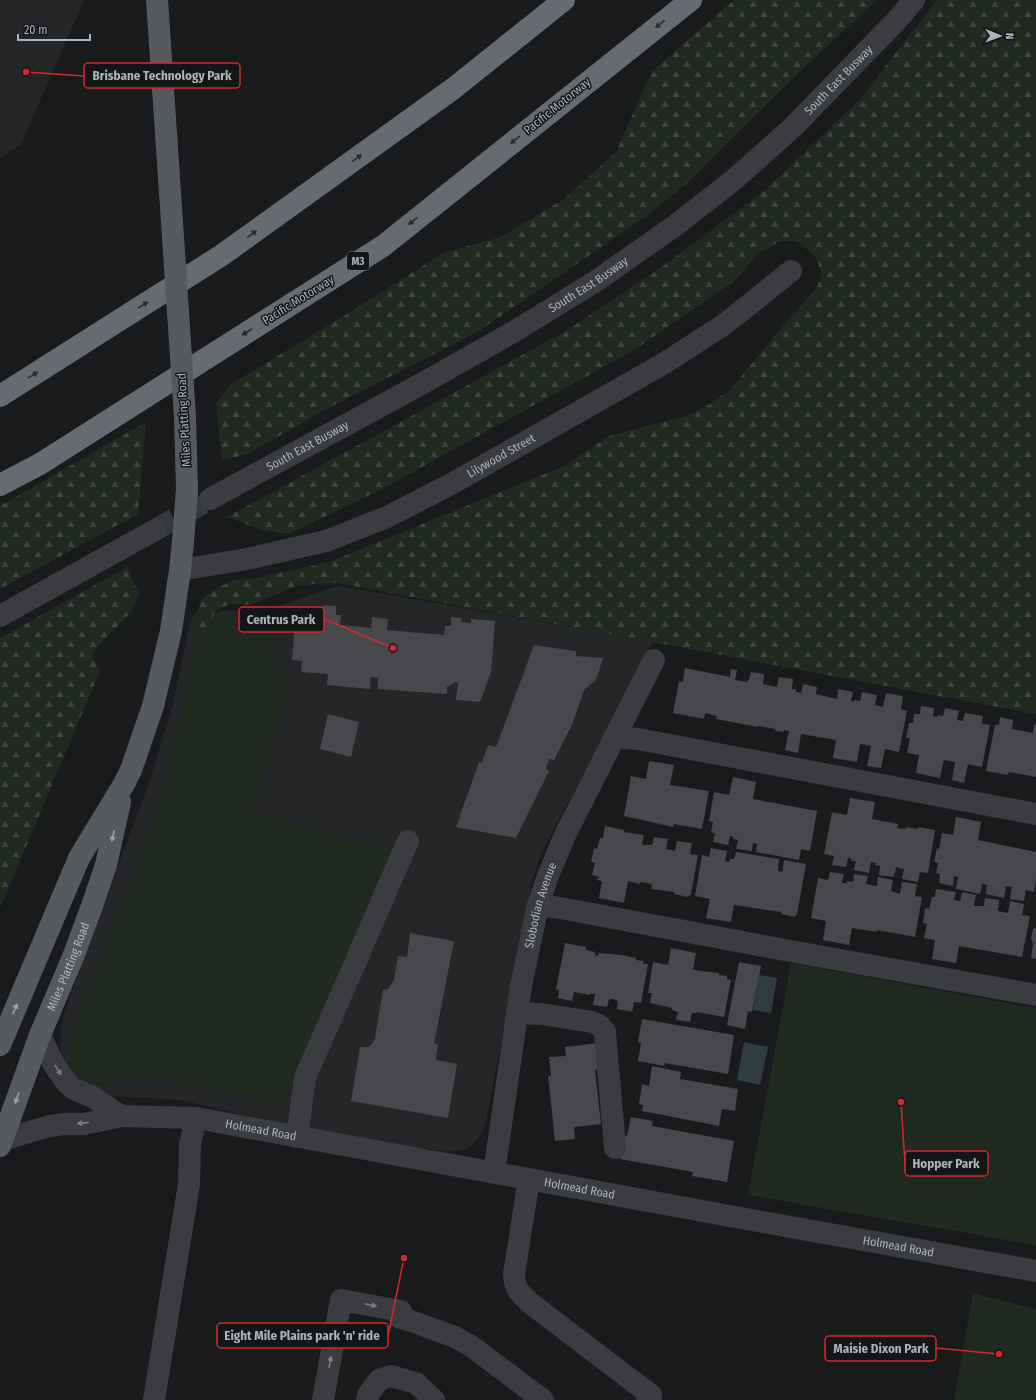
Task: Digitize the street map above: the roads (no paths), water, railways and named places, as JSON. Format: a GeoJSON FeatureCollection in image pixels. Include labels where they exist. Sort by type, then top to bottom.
{"type":"FeatureCollection","features":[{"type":"Feature","properties":{"kind":"highway"},"geometry":{"type":"LineString","coordinates":[[0,396],[222,255],[454,88],[564,0]]}},
{"type":"Feature","properties":{"kind":"highway","name":"Pacific Motorway"},"geometry":{"type":"LineString","coordinates":[[0,485],[40,464],[383,246],[691,0]]}},
{"type":"Feature","properties":{"kind":"main road","name":"Miles Platting Road"},"geometry":{"type":"LineString","coordinates":[[1,1143],[40,1035],[73,957],[106,865],[124,784],[153,706],[171,631],[180,570],[187,489],[185,417],[157,0]]}},
{"type":"Feature","properties":{"kind":"main road","name":"Miles Platting Road"},"geometry":{"type":"LineString","coordinates":[[161,49],[163,0]]}},
{"type":"Feature","properties":{"kind":"main road","name":"Miles Platting Road"},"geometry":{"type":"LineString","coordinates":[[0,1045],[80,858],[124,784]]}},
{"type":"Feature","properties":{"kind":"street","name":"South East Busway"},"geometry":{"type":"LineString","coordinates":[[210,499],[515,331],[596,281],[676,225],[736,178],[793,127],[898,19],[914,0]]}},
{"type":"Feature","properties":{"kind":"street","name":"Lilywood Street"},"geometry":{"type":"LineString","coordinates":[[180,570],[247,559],[326,541],[387,517],[453,483],[663,364],[725,324],[791,271]]}},
{"type":"Feature","properties":{"kind":"street"},"geometry":{"type":"LineString","coordinates":[[0,616],[155,530]]}},
{"type":"Feature","properties":{"kind":"street","name":"Slobodian Avenue"},"geometry":{"type":"LineString","coordinates":[[494,1173],[517,1013],[538,905],[549,873],[566,833],[654,660]]}},
{"type":"Feature","properties":{"kind":"street"},"geometry":{"type":"LineString","coordinates":[[614,737],[638,739],[1036,814]]}},
{"type":"Feature","properties":{"kind":"street"},"geometry":{"type":"LineString","coordinates":[[297,1137],[305,1078],[408,841]]}},
{"type":"Feature","properties":{"kind":"street"},"geometry":{"type":"LineString","coordinates":[[538,905],[1036,995]]}},
{"type":"Feature","properties":{"kind":"street"},"geometry":{"type":"LineString","coordinates":[[517,1013],[541,1014],[592,1022],[600,1025],[605,1032],[615,1148]]}},
{"type":"Feature","properties":{"kind":"street"},"geometry":{"type":"LineString","coordinates":[[40,1035],[53,1063],[66,1082],[74,1089],[93,1097],[121,1116]]}},
{"type":"Feature","properties":{"kind":"street","name":"Holmead Road"},"geometry":{"type":"LineString","coordinates":[[1,1143],[50,1126],[84,1124],[121,1116],[196,1118],[749,1220],[1036,1270]]}},
{"type":"Feature","properties":{"kind":"street"},"geometry":{"type":"LineString","coordinates":[[154,1400],[189,1184],[190,1144],[196,1118]]}},
{"type":"Feature","properties":{"kind":"street"},"geometry":{"type":"LineString","coordinates":[[529,1179],[514,1274],[515,1284],[519,1292],[530,1303],[651,1395],[647,1400]]}},
{"type":"Feature","properties":{"kind":"street"},"geometry":{"type":"LineString","coordinates":[[323,1400],[341,1300],[400,1314],[414,1322],[455,1337],[471,1346],[542,1400]]}},
{"type":"Feature","properties":{"kind":"street"},"geometry":{"type":"LineString","coordinates":[[367,1400],[368,1395],[379,1380],[391,1376],[416,1383],[434,1400]]}},
{"type":"Feature","properties":{"kind":"tunnel"},"geometry":{"type":"LineString","coordinates":[[155,530],[210,499]]}},
{"type":"Feature","properties":{"kind":"place","name":"Brisbane Technology Park"},"geometry":{"type":"Point","coordinates":[26,72]}},
{"type":"Feature","properties":{"kind":"place","name":"Centrus Park"},"geometry":{"type":"Point","coordinates":[393,648]}},
{"type":"Feature","properties":{"kind":"place","name":"Hopper Park"},"geometry":{"type":"Point","coordinates":[901,1102]}},
{"type":"Feature","properties":{"kind":"place","name":"Eight Mile Plains park 'n' ride"},"geometry":{"type":"Point","coordinates":[404,1258]}},
{"type":"Feature","properties":{"kind":"place","name":"Maisie Dixon Park"},"geometry":{"type":"Point","coordinates":[999,1354]}}]}
